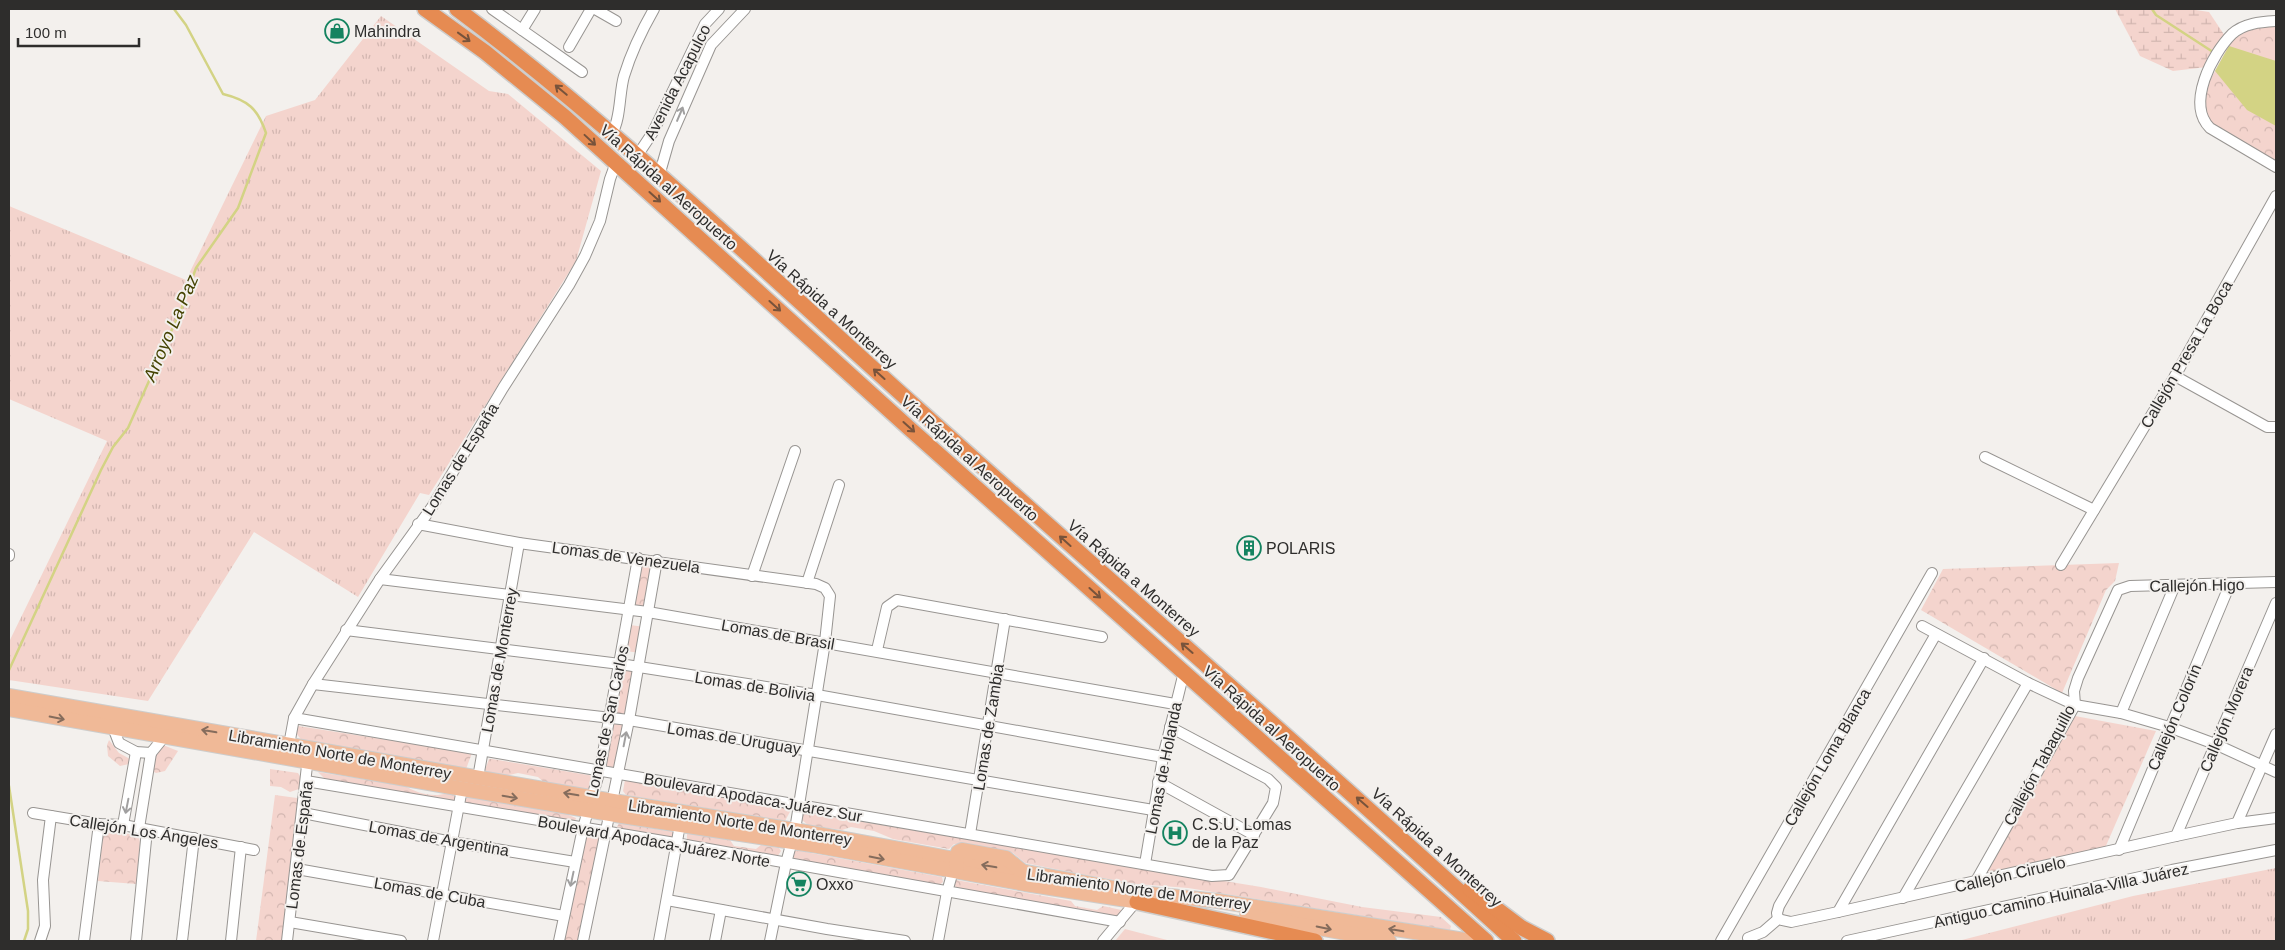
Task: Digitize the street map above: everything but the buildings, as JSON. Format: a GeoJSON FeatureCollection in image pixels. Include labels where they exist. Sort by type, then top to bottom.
{"type":"FeatureCollection","features":[{"type":"Feature","properties":{"kind":"highway","name":"Vía Rápida al Aeropuerto"},"geometry":{"type":"LineString","coordinates":[[424,9],[527,85],[1486,941]]}},
{"type":"Feature","properties":{"kind":"highway","name":"Vía Rápida a Monterrey"},"geometry":{"type":"LineString","coordinates":[[457,9],[526,61],[612,133],[1067,542],[1382,820],[1514,941]]}},
{"type":"Feature","properties":{"kind":"highway"},"geometry":{"type":"LineString","coordinates":[[1382,820],[1503,915],[1547,941]]}},
{"type":"Feature","properties":{"kind":"highway"},"geometry":{"type":"LineString","coordinates":[[1139,897],[1315,941]]}},
{"type":"Feature","properties":{"kind":"main road","name":"Libramiento Norte de Monterrey"},"geometry":{"type":"LineString","coordinates":[[9,696],[289,745],[308,754],[478,778],[589,804],[793,836],[957,868],[1023,872],[1139,897],[1195,898],[1467,940]]}},
{"type":"Feature","properties":{"kind":"main road"},"geometry":{"type":"LineString","coordinates":[[9,709],[164,737],[308,754],[462,789],[589,804]]}},
{"type":"Feature","properties":{"kind":"main road"},"geometry":{"type":"LineString","coordinates":[[957,868],[1205,908],[1389,941]]}},
{"type":"Feature","properties":{"kind":"street"},"geometry":{"type":"LineString","coordinates":[[492,9],[582,72]]}},
{"type":"Feature","properties":{"kind":"street"},"geometry":{"type":"LineString","coordinates":[[522,30],[535,9]]}},
{"type":"Feature","properties":{"kind":"street"},"geometry":{"type":"LineString","coordinates":[[569,46],[591,9]]}},
{"type":"Feature","properties":{"kind":"street"},"geometry":{"type":"LineString","coordinates":[[595,9],[616,21]]}},
{"type":"Feature","properties":{"kind":"street"},"geometry":{"type":"LineString","coordinates":[[612,133],[617,121],[619,100],[628,64],[654,9]]}},
{"type":"Feature","properties":{"kind":"street","name":"Avenida Acapulco"},"geometry":{"type":"LineString","coordinates":[[637,156],[654,132],[705,24],[719,9]]}},
{"type":"Feature","properties":{"kind":"street","name":"Avenida Acapulco"},"geometry":{"type":"LineString","coordinates":[[658,176],[669,141],[711,45],[745,9]]}},
{"type":"Feature","properties":{"kind":"street"},"geometry":{"type":"LineString","coordinates":[[2276,21],[2245,26],[2232,34],[2207,74],[2199,103],[2204,123],[2210,128],[2276,167]]}},
{"type":"Feature","properties":{"kind":"street"},"geometry":{"type":"LineString","coordinates":[[654,132],[669,141]]}},
{"type":"Feature","properties":{"kind":"street","name":"Lomas de España"},"geometry":{"type":"LineString","coordinates":[[289,745],[294,718],[313,684],[380,578],[432,507],[503,388],[570,285],[600,221],[610,179],[614,168],[618,166]]}},
{"type":"Feature","properties":{"kind":"street","name":"Callejón Presa La Boca"},"geometry":{"type":"LineString","coordinates":[[2061,565],[2175,376],[2276,196]]}},
{"type":"Feature","properties":{"kind":"street"},"geometry":{"type":"LineString","coordinates":[[2175,376],[2254,420],[2276,428]]}},
{"type":"Feature","properties":{"kind":"street"},"geometry":{"type":"LineString","coordinates":[[752,576],[795,451]]}},
{"type":"Feature","properties":{"kind":"street"},"geometry":{"type":"LineString","coordinates":[[1985,457],[2094,510]]}},
{"type":"Feature","properties":{"kind":"street"},"geometry":{"type":"LineString","coordinates":[[807,583],[839,485]]}},
{"type":"Feature","properties":{"kind":"street","name":"Lomas de Venezuela"},"geometry":{"type":"LineString","coordinates":[[418,524],[519,543],[657,560],[822,586],[830,596],[825,642]]}},
{"type":"Feature","properties":{"kind":"street","name":"Lomas de Monterrey"},"geometry":{"type":"LineString","coordinates":[[478,778],[519,543]]}},
{"type":"Feature","properties":{"kind":"street","name":"Lomas de San Carlos"},"geometry":{"type":"LineString","coordinates":[[559,941],[582,828],[600,770],[638,558]]}},
{"type":"Feature","properties":{"kind":"street","name":"Lomas de San Carlos"},"geometry":{"type":"LineString","coordinates":[[583,941],[639,667],[657,560]]}},
{"type":"Feature","properties":{"kind":"street","name":"Callejón Loma Blanca"},"geometry":{"type":"LineString","coordinates":[[1721,941],[1932,573]]}},
{"type":"Feature","properties":{"kind":"street","name":"Lomas de Brasil"},"geometry":{"type":"LineString","coordinates":[[380,578],[648,612],[877,650],[1175,704]]}},
{"type":"Feature","properties":{"kind":"street","name":"Callejón Higo"},"geometry":{"type":"LineString","coordinates":[[2118,590],[2130,586],[2276,582]]}},
{"type":"Feature","properties":{"kind":"street","name":"Callejón Colorín"},"geometry":{"type":"LineString","coordinates":[[2119,850],[2230,584]]}},
{"type":"Feature","properties":{"kind":"street"},"geometry":{"type":"LineString","coordinates":[[2121,713],[2174,585]]}},
{"type":"Feature","properties":{"kind":"street","name":"Callejón Tabaquillo"},"geometry":{"type":"LineString","coordinates":[[1976,881],[2075,705],[2074,691],[2078,678],[2118,590]]}},
{"type":"Feature","properties":{"kind":"street"},"geometry":{"type":"LineString","coordinates":[[877,650],[887,607],[893,600],[913,602],[1102,637]]}},
{"type":"Feature","properties":{"kind":"street","name":"Callejón Morera"},"geometry":{"type":"LineString","coordinates":[[2176,836],[2276,603]]}},
{"type":"Feature","properties":{"kind":"street","name":"Lomas de Zambia"},"geometry":{"type":"LineString","coordinates":[[970,834],[1005,619]]}},
{"type":"Feature","properties":{"kind":"street"},"geometry":{"type":"LineString","coordinates":[[1922,626],[2028,683],[2075,705],[2121,713],[2169,727],[2215,744],[2276,772]]}},
{"type":"Feature","properties":{"kind":"street","name":"Lomas de Bolivia"},"geometry":{"type":"LineString","coordinates":[[346,630],[620,664],[817,696],[1163,757]]}},
{"type":"Feature","properties":{"kind":"street"},"geometry":{"type":"LineString","coordinates":[[1748,938],[1763,932],[1778,920],[1779,906],[1936,634]]}},
{"type":"Feature","properties":{"kind":"street"},"geometry":{"type":"LineString","coordinates":[[770,941],[793,836],[825,642]]}},
{"type":"Feature","properties":{"kind":"street"},"geometry":{"type":"LineString","coordinates":[[1838,912],[1984,658]]}},
{"type":"Feature","properties":{"kind":"street","name":"Lomas de Holanda"},"geometry":{"type":"LineString","coordinates":[[1145,864],[1163,757],[1184,672]]}},
{"type":"Feature","properties":{"kind":"street"},"geometry":{"type":"LineString","coordinates":[[1904,898],[2028,683]]}},
{"type":"Feature","properties":{"kind":"street","name":"Lomas de Uruguay"},"geometry":{"type":"LineString","coordinates":[[313,684],[628,720],[1153,810]]}},
{"type":"Feature","properties":{"kind":"street"},"geometry":{"type":"LineString","coordinates":[[125,717],[115,728],[115,735],[119,743],[136,752],[151,753]]}},
{"type":"Feature","properties":{"kind":"street","name":"Boulevard Apodaca-Juárez Sur"},"geometry":{"type":"LineString","coordinates":[[294,718],[1212,876],[1229,875],[1254,835]]}},
{"type":"Feature","properties":{"kind":"street"},"geometry":{"type":"LineString","coordinates":[[136,941],[146,774],[151,753],[164,737],[163,727],[156,722]]}},
{"type":"Feature","properties":{"kind":"street"},"geometry":{"type":"LineString","coordinates":[[1158,782],[1254,835],[1275,797],[1276,787],[1268,779],[1170,727]]}},
{"type":"Feature","properties":{"kind":"street"},"geometry":{"type":"LineString","coordinates":[[2237,824],[2276,734]]}},
{"type":"Feature","properties":{"kind":"street"},"geometry":{"type":"LineString","coordinates":[[123,825],[136,752]]}},
{"type":"Feature","properties":{"kind":"street","name":"Lomas de España"},"geometry":{"type":"LineString","coordinates":[[287,941],[297,868],[308,754]]}},
{"type":"Feature","properties":{"kind":"street"},"geometry":{"type":"LineString","coordinates":[[133,772],[146,774]]}},
{"type":"Feature","properties":{"kind":"street","name":"Boulevard Apodaca-Juárez Norte"},"geometry":{"type":"LineString","coordinates":[[306,782],[675,843],[1120,922]]}},
{"type":"Feature","properties":{"kind":"street"},"geometry":{"type":"LineString","coordinates":[[434,941],[462,789]]}},
{"type":"Feature","properties":{"kind":"street","name":"Callejón Los Ángeles"},"geometry":{"type":"LineString","coordinates":[[33,813],[99,824],[123,825],[254,850]]}},
{"type":"Feature","properties":{"kind":"street","name":"Lomas de Argentina"},"geometry":{"type":"LineString","coordinates":[[303,813],[452,842],[575,862]]}},
{"type":"Feature","properties":{"kind":"street"},"geometry":{"type":"LineString","coordinates":[[40,941],[45,926],[43,880],[51,816]]}},
{"type":"Feature","properties":{"kind":"street"},"geometry":{"type":"LineString","coordinates":[[660,941],[675,843],[681,818]]}},
{"type":"Feature","properties":{"kind":"street","name":"Callejón Ciruelo"},"geometry":{"type":"LineString","coordinates":[[1778,920],[1791,922],[2176,836],[2276,818]]}},
{"type":"Feature","properties":{"kind":"street"},"geometry":{"type":"LineString","coordinates":[[84,941],[99,824]]}},
{"type":"Feature","properties":{"kind":"street"},"geometry":{"type":"LineString","coordinates":[[182,941],[194,838]]}},
{"type":"Feature","properties":{"kind":"street"},"geometry":{"type":"LineString","coordinates":[[231,941],[241,847]]}},
{"type":"Feature","properties":{"kind":"street","name":"Antiguo Camino Huinala-Villa Juárez"},"geometry":{"type":"LineString","coordinates":[[1847,941],[2172,870],[2276,850]]}},
{"type":"Feature","properties":{"kind":"street","name":"Lomas de Cuba"},"geometry":{"type":"LineString","coordinates":[[297,868],[564,916]]}},
{"type":"Feature","properties":{"kind":"street"},"geometry":{"type":"LineString","coordinates":[[938,941],[947,892],[957,868]]}},
{"type":"Feature","properties":{"kind":"street"},"geometry":{"type":"LineString","coordinates":[[1103,941],[1139,897]]}},
{"type":"Feature","properties":{"kind":"street"},"geometry":{"type":"LineString","coordinates":[[667,900],[881,939],[905,941]]}},
{"type":"Feature","properties":{"kind":"street"},"geometry":{"type":"LineString","coordinates":[[715,941],[721,910]]}},
{"type":"Feature","properties":{"kind":"street"},"geometry":{"type":"LineString","coordinates":[[290,922],[401,941]]}},
{"type":"Feature","properties":{"kind":"street"},"geometry":{"type":"LineString","coordinates":[[826,941],[827,929]]}},
{"type":"Feature","properties":{"kind":"green space"},"geometry":{"type":"Polygon","coordinates":[[[2115,9],[2189,9],[2209,12],[2225,36],[2207,67],[2173,71],[2140,56],[2115,9]]]}},
{"type":"Feature","properties":{"kind":"green space"},"geometry":{"type":"Polygon","coordinates":[[[381,16],[489,91],[508,94],[601,171],[576,261],[429,495],[420,493],[358,597],[254,532],[148,701],[9,680],[9,642],[107,441],[9,399],[9,206],[186,280],[266,116],[315,100],[381,16]]]}},
{"type":"Feature","properties":{"kind":"green space"},"geometry":{"type":"Polygon","coordinates":[[[2255,26],[2276,26],[2276,162],[2213,126],[2205,109],[2208,84],[2232,40],[2255,26]]]}},
{"type":"Feature","properties":{"kind":"green space"},"geometry":{"type":"Polygon","coordinates":[[[643,563],[652,565],[644,607],[636,606],[634,603],[643,563]]]}},
{"type":"Feature","properties":{"kind":"green space"},"geometry":{"type":"Polygon","coordinates":[[[2119,563],[2115,581],[2106,590],[2062,693],[1921,610],[1943,569],[2119,563]]]}},
{"type":"Feature","properties":{"kind":"green space"},"geometry":{"type":"Polygon","coordinates":[[[630,625],[645,627],[640,653],[626,651],[630,625]]]}},
{"type":"Feature","properties":{"kind":"green space"},"geometry":{"type":"Polygon","coordinates":[[[626,669],[632,671],[635,675],[625,715],[617,715],[615,712],[622,673],[626,669]]]}},
{"type":"Feature","properties":{"kind":"green space"},"geometry":{"type":"Polygon","coordinates":[[[2075,716],[2156,731],[2105,848],[1980,876],[2075,716]]]}},
{"type":"Feature","properties":{"kind":"green space"},"geometry":{"type":"Polygon","coordinates":[[[614,723],[623,724],[625,727],[614,769],[605,766],[614,723]]]}},
{"type":"Feature","properties":{"kind":"green space"},"geometry":{"type":"Polygon","coordinates":[[[298,726],[472,753],[466,769],[303,742],[296,733],[298,726]]]}},
{"type":"Feature","properties":{"kind":"green space"},"geometry":{"type":"Polygon","coordinates":[[[109,740],[119,753],[130,759],[129,764],[120,766],[108,756],[107,745],[109,740]]]}},
{"type":"Feature","properties":{"kind":"green space"},"geometry":{"type":"Polygon","coordinates":[[[163,745],[178,751],[165,771],[156,773],[152,771],[152,757],[163,745]]]}},
{"type":"Feature","properties":{"kind":"green space"},"geometry":{"type":"Polygon","coordinates":[[[489,759],[594,776],[588,791],[546,784],[538,777],[518,773],[505,776],[487,773],[485,770],[489,759]]]}},
{"type":"Feature","properties":{"kind":"green space"},"geometry":{"type":"Polygon","coordinates":[[[270,769],[298,773],[301,778],[302,788],[290,792],[281,787],[270,786],[270,769]]]}},
{"type":"Feature","properties":{"kind":"green space"},"geometry":{"type":"Polygon","coordinates":[[[318,772],[405,786],[425,794],[447,793],[566,814],[576,818],[575,821],[325,779],[318,772]]]}},
{"type":"Feature","properties":{"kind":"green space"},"geometry":{"type":"Polygon","coordinates":[[[625,780],[792,808],[785,821],[626,795],[623,791],[625,780]]]}},
{"type":"Feature","properties":{"kind":"green space"},"geometry":{"type":"Polygon","coordinates":[[[275,795],[297,798],[301,804],[284,941],[256,941],[275,795]]]}},
{"type":"Feature","properties":{"kind":"green space"},"geometry":{"type":"Polygon","coordinates":[[[802,812],[1261,887],[1362,907],[1441,917],[1451,926],[1450,930],[1188,888],[1137,884],[1080,874],[1025,863],[1013,853],[957,844],[954,844],[949,849],[893,839],[874,831],[851,827],[842,830],[808,825],[802,820],[802,812]]]}},
{"type":"Feature","properties":{"kind":"green space"},"geometry":{"type":"Polygon","coordinates":[[[619,823],[674,832],[672,839],[615,831],[619,823]]]}},
{"type":"Feature","properties":{"kind":"green space"},"geometry":{"type":"Polygon","coordinates":[[[106,830],[139,837],[136,884],[98,881],[103,834],[106,830]]]}},
{"type":"Feature","properties":{"kind":"green space"},"geometry":{"type":"Polygon","coordinates":[[[687,833],[730,840],[734,846],[756,849],[761,845],[779,848],[781,851],[777,857],[687,841],[687,833]]]}},
{"type":"Feature","properties":{"kind":"green space"},"geometry":{"type":"Polygon","coordinates":[[[586,834],[601,837],[580,941],[564,941],[586,834]]]}},
{"type":"Feature","properties":{"kind":"green space"},"geometry":{"type":"Polygon","coordinates":[[[795,850],[942,877],[943,882],[937,887],[793,861],[795,850]]]}},
{"type":"Feature","properties":{"kind":"green space"},"geometry":{"type":"Polygon","coordinates":[[[2276,868],[2276,941],[1958,941],[2133,896],[2276,868]]]}},
{"type":"Feature","properties":{"kind":"green space"},"geometry":{"type":"Polygon","coordinates":[[[956,880],[1071,901],[1075,906],[1097,910],[1103,906],[1126,911],[1115,919],[957,890],[954,883],[956,880]]]}},
{"type":"Feature","properties":{"kind":"green space"},"geometry":{"type":"Polygon","coordinates":[[[1125,929],[1171,941],[1115,941],[1125,929]]]}},
{"type":"Feature","properties":{"kind":"shaded area"},"geometry":{"type":"Polygon","coordinates":[[[2229,46],[2276,61],[2276,126],[2247,110],[2215,71],[2229,46]]]}},
{"type":"Feature","properties":{"kind":"waterway","name":"Arroyo La Paz"},"geometry":{"type":"LineString","coordinates":[[9,670],[101,470],[113,447],[128,428],[182,307],[196,268],[238,208],[266,133],[251,107],[239,99],[223,94],[186,25],[174,9]]}},
{"type":"Feature","properties":{"kind":"waterway"},"geometry":{"type":"LineString","coordinates":[[2152,9],[2156,15],[2213,52]]}},
{"type":"Feature","properties":{"kind":"waterway","name":"Arroyo La Paz"},"geometry":{"type":"LineString","coordinates":[[9,786],[28,911],[28,929],[24,941]]}},
{"type":"Feature","properties":{"kind":"place","name":"Mahindra"},"geometry":{"type":"Point","coordinates":[337,31]}},
{"type":"Feature","properties":{"kind":"place","name":"POLARIS"},"geometry":{"type":"Point","coordinates":[1249,548]}},
{"type":"Feature","properties":{"kind":"place","name":"C.S.U. Lomas de la Paz"},"geometry":{"type":"Point","coordinates":[1175,833]}},
{"type":"Feature","properties":{"kind":"place","name":"Oxxo"},"geometry":{"type":"Point","coordinates":[799,884]}}]}
